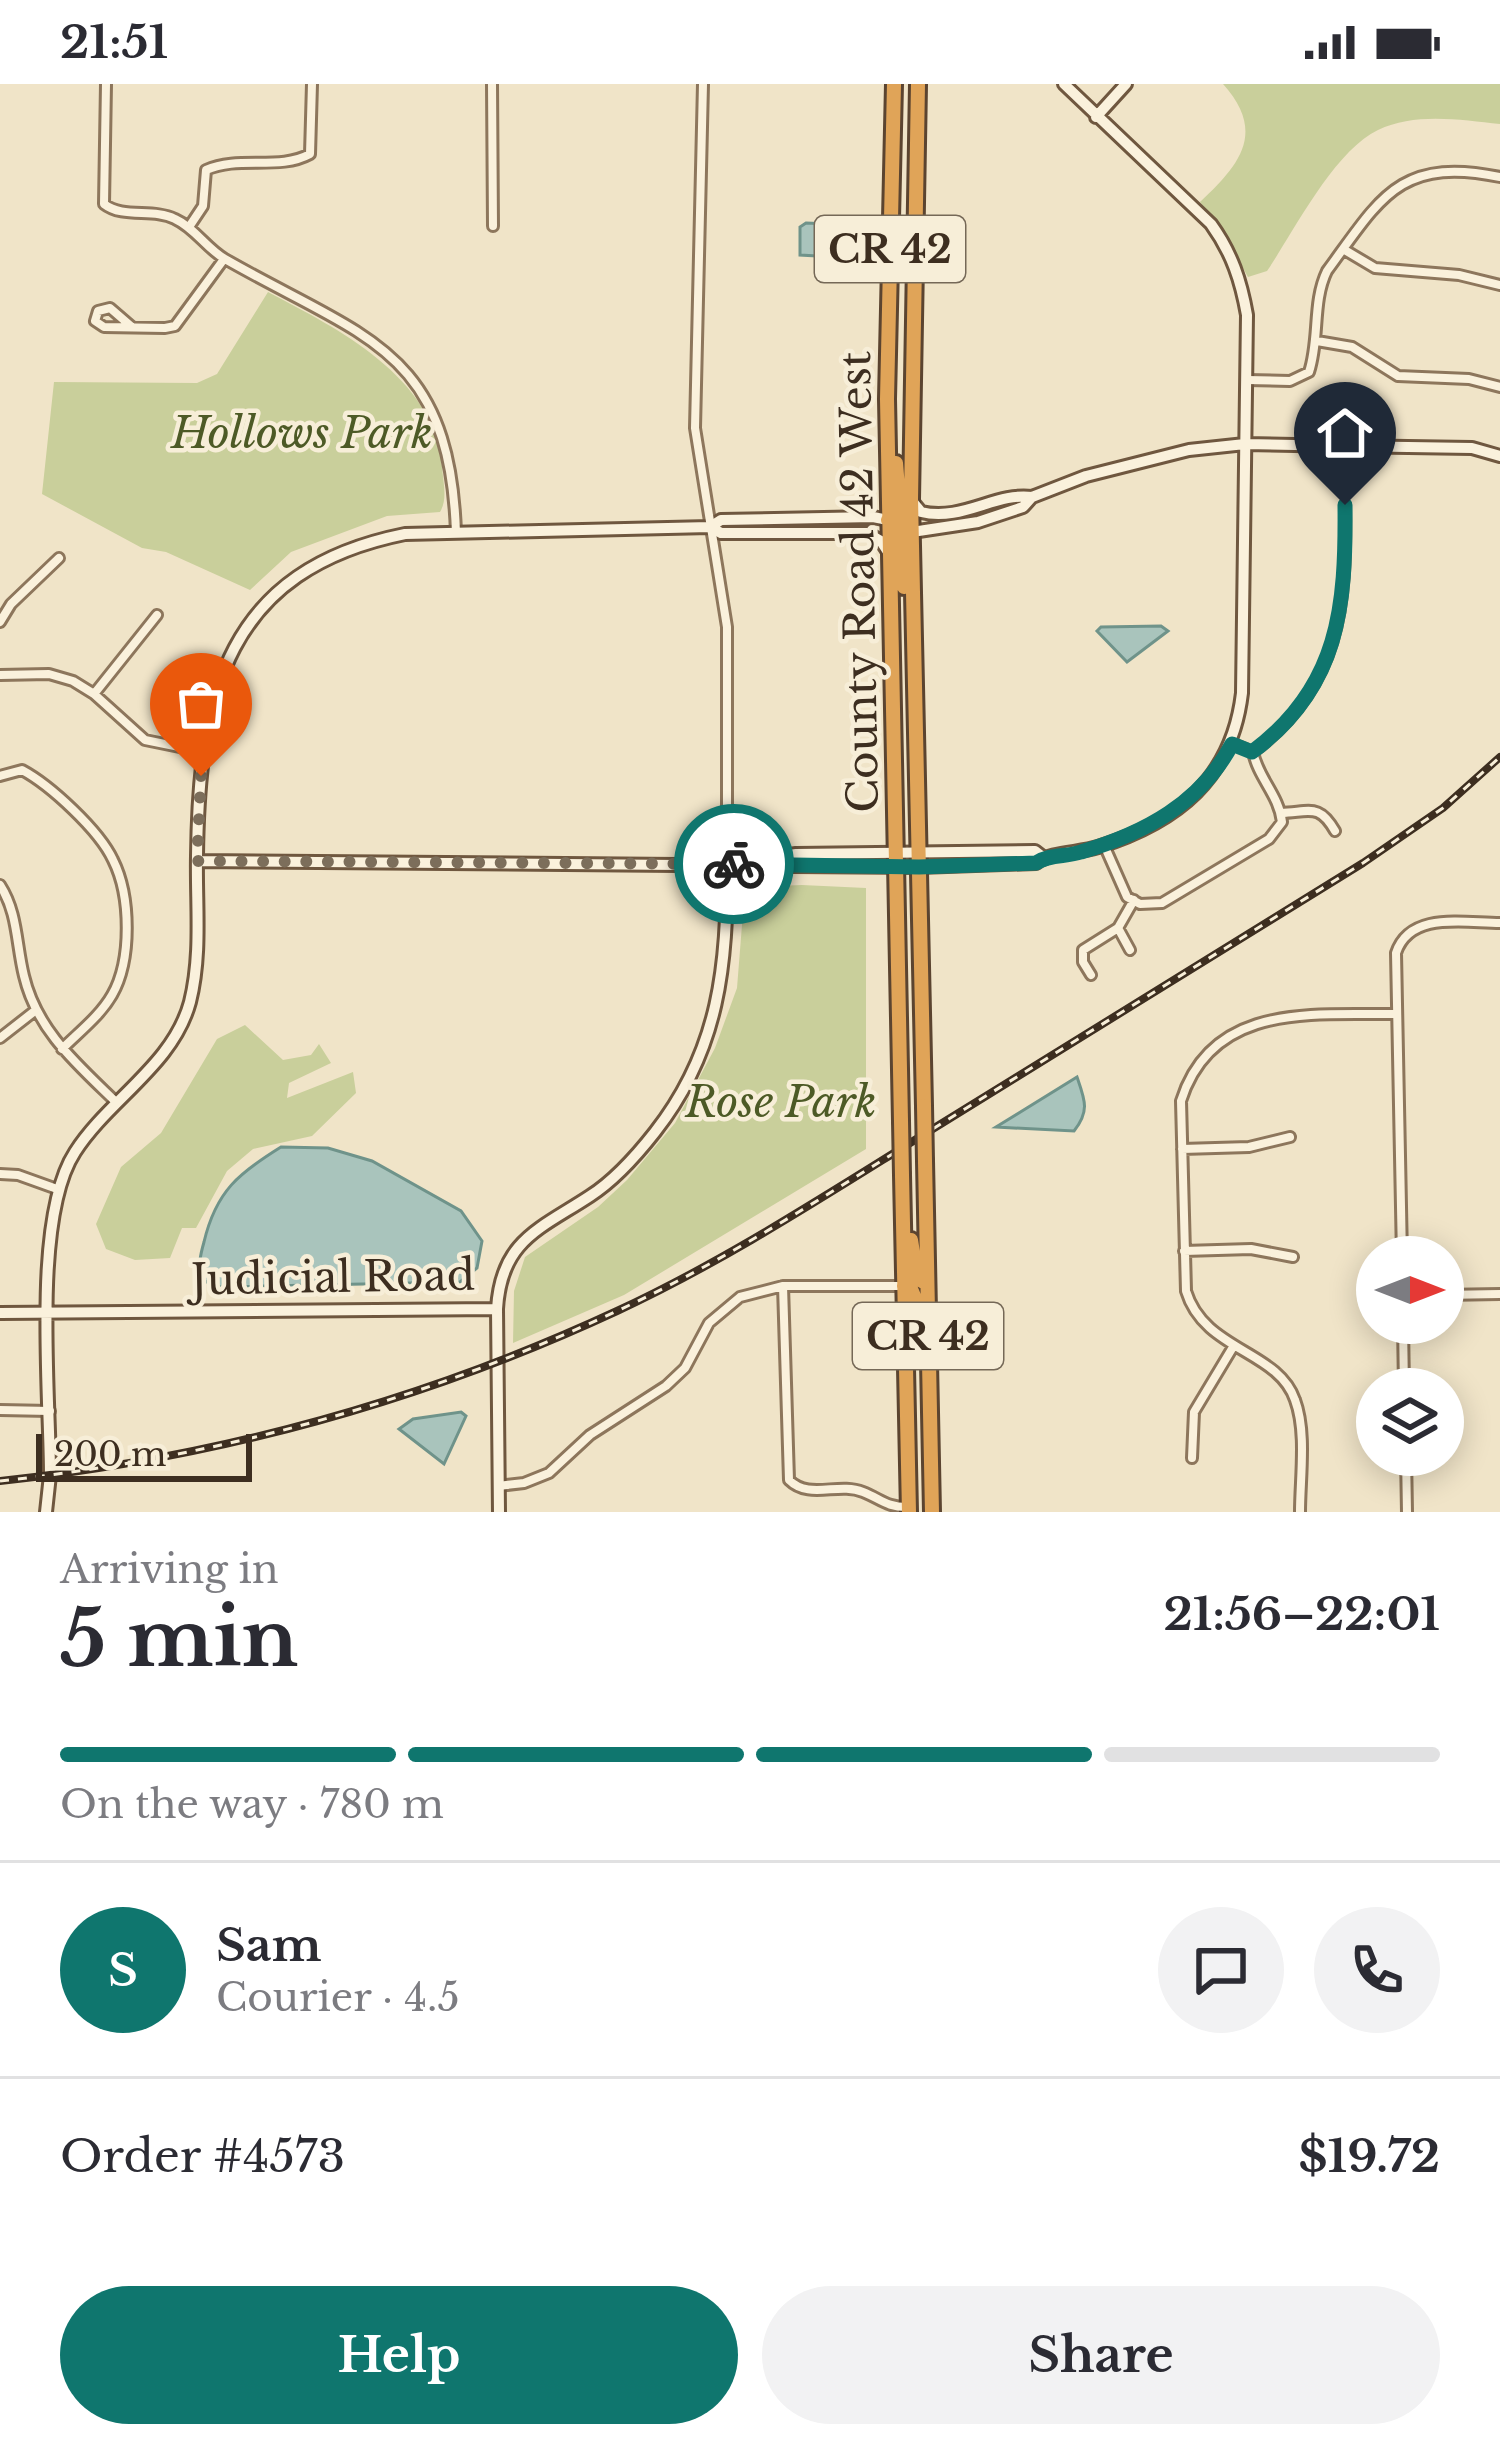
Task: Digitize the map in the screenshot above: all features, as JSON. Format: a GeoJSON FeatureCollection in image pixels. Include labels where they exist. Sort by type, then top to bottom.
{"type":"FeatureCollection","features":[{"type":"Feature","properties":{"kind":"highway","name":"County Road 42 West"},"geometry":{"type":"LineString","coordinates":[[894,84],[888,520],[909,1510]]}},
{"type":"Feature","properties":{"kind":"highway","name":"County Road 42 West"},"geometry":{"type":"LineString","coordinates":[[917,84],[911,500],[932,1512]]}},
{"type":"Feature","properties":{"kind":"highway"},"geometry":{"type":"LineString","coordinates":[[887,399],[900,512],[912,532]]}},
{"type":"Feature","properties":{"kind":"highway"},"geometry":{"type":"LineString","coordinates":[[888,520],[901,539],[904,596],[914,633]]}},
{"type":"Feature","properties":{"kind":"highway"},"geometry":{"type":"LineString","coordinates":[[902,1175],[915,1270],[917,1278],[927,1284]]}},
{"type":"Feature","properties":{"kind":"highway"},"geometry":{"type":"LineString","coordinates":[[904,1286],[911,1288],[916,1300],[930,1439]]}},
{"type":"Feature","properties":{"kind":"street"},"geometry":{"type":"LineString","coordinates":[[106,84],[104,205],[112,210],[160,214],[189,227],[224,259],[352,325],[404,369],[428,403],[446,442],[455,483],[457,533]]}},
{"type":"Feature","properties":{"kind":"street"},"geometry":{"type":"LineString","coordinates":[[189,227],[202,206],[206,170],[224,162],[298,160],[310,154],[312,84]]}},
{"type":"Feature","properties":{"kind":"street"},"geometry":{"type":"LineString","coordinates":[[492,84],[493,226]]}},
{"type":"Feature","properties":{"kind":"street"},"geometry":{"type":"LineString","coordinates":[[703,84],[695,428],[727,626],[727,864]]}},
{"type":"Feature","properties":{"kind":"street"},"geometry":{"type":"LineString","coordinates":[[197,861],[1036,863],[1044,857],[1104,845],[1192,798],[1232,744],[1241,693],[1247,380],[1244,298],[1225,243],[1196,209],[1064,84]]}},
{"type":"Feature","properties":{"kind":"street"},"geometry":{"type":"LineString","coordinates":[[1096,117],[1126,84]]}},
{"type":"Feature","properties":{"kind":"street"},"geometry":{"type":"LineString","coordinates":[[1247,380],[1290,381],[1309,372],[1317,341],[1320,286],[1390,190],[1426,174],[1479,172],[1500,177]]}},
{"type":"Feature","properties":{"kind":"street"},"geometry":{"type":"LineString","coordinates":[[1343,249],[1375,268],[1459,275],[1500,285]]}},
{"type":"Feature","properties":{"kind":"street"},"geometry":{"type":"LineString","coordinates":[[133,327],[175,326],[224,259]]}},
{"type":"Feature","properties":{"kind":"street"},"geometry":{"type":"LineString","coordinates":[[1317,341],[1352,347],[1398,376],[1469,379],[1500,387]]}},
{"type":"Feature","properties":{"kind":"street"},"geometry":{"type":"LineString","coordinates":[[911,500],[921,512],[941,514],[1018,495],[1032,497],[1124,464],[1245,444],[1472,448],[1500,456]]}},
{"type":"Feature","properties":{"kind":"street"},"geometry":{"type":"LineString","coordinates":[[912,532],[978,522],[1023,507],[1032,497]]}},
{"type":"Feature","properties":{"kind":"street"},"geometry":{"type":"LineString","coordinates":[[1252,752],[1298,710],[1330,654],[1340,623],[1346,571],[1345,505]]}},
{"type":"Feature","properties":{"kind":"street"},"geometry":{"type":"LineString","coordinates":[[710,527],[721,520],[888,520]]}},
{"type":"Feature","properties":{"kind":"street"},"geometry":{"type":"LineString","coordinates":[[46,1512],[50,1475],[49,1229],[57,1189],[78,1146],[166,1050],[190,1004],[197,962],[204,752],[212,702],[226,662],[250,621],[282,587],[320,561],[363,542],[405,534],[710,527],[721,532],[867,533],[889,553]]}},
{"type":"Feature","properties":{"kind":"street"},"geometry":{"type":"LineString","coordinates":[[0,622],[11,604],[58,559]]}},
{"type":"Feature","properties":{"kind":"street"},"geometry":{"type":"LineString","coordinates":[[94,694],[157,615]]}},
{"type":"Feature","properties":{"kind":"street"},"geometry":{"type":"LineString","coordinates":[[0,676],[49,674],[73,681],[145,740],[204,752]]}},
{"type":"Feature","properties":{"kind":"street"},"geometry":{"type":"LineString","coordinates":[[1232,744],[1252,752]]}},
{"type":"Feature","properties":{"kind":"street"},"geometry":{"type":"LineString","coordinates":[[1104,845],[1127,897],[1162,904],[1269,839],[1282,822],[1281,813],[1256,769],[1252,752]]}},
{"type":"Feature","properties":{"kind":"street"},"geometry":{"type":"LineString","coordinates":[[0,776],[22,770],[43,782],[103,844],[121,883],[126,937],[123,968],[98,1015],[62,1049]]}},
{"type":"Feature","properties":{"kind":"street"},"geometry":{"type":"LineString","coordinates":[[1281,813],[1316,809],[1326,815],[1335,831]]}},
{"type":"Feature","properties":{"kind":"street","name":"Judicial Road"},"geometry":{"type":"LineString","coordinates":[[0,1312],[496,1309],[499,1283],[520,1242],[594,1194],[622,1169],[682,1094],[720,994],[727,937],[727,864]]}},
{"type":"Feature","properties":{"kind":"street"},"geometry":{"type":"LineString","coordinates":[[0,885],[15,920],[24,977],[36,1010],[62,1049],[117,1103]]}},
{"type":"Feature","properties":{"kind":"street"},"geometry":{"type":"LineString","coordinates":[[1091,975],[1083,962],[1083,950],[1118,928],[1134,900]]}},
{"type":"Feature","properties":{"kind":"street"},"geometry":{"type":"LineString","coordinates":[[1401,1236],[1396,952],[1408,931],[1427,923],[1500,923]]}},
{"type":"Feature","properties":{"kind":"street"},"geometry":{"type":"LineString","coordinates":[[1118,928],[1130,950]]}},
{"type":"Feature","properties":{"kind":"street"},"geometry":{"type":"LineString","coordinates":[[0,1038],[36,1010]]}},
{"type":"Feature","properties":{"kind":"street"},"geometry":{"type":"LineString","coordinates":[[1300,1512],[1297,1402],[1279,1376],[1206,1328],[1192,1311],[1186,1291],[1181,1101],[1189,1076],[1205,1057],[1247,1028],[1285,1015],[1396,1014]]}},
{"type":"Feature","properties":{"kind":"street"},"geometry":{"type":"LineString","coordinates":[[1182,1149],[1249,1147],[1290,1137]]}},
{"type":"Feature","properties":{"kind":"street"},"geometry":{"type":"LineString","coordinates":[[0,1174],[18,1175],[57,1189]]}},
{"type":"Feature","properties":{"kind":"street"},"geometry":{"type":"LineString","coordinates":[[1184,1251],[1251,1250],[1293,1257]]}},
{"type":"Feature","properties":{"kind":"street"},"geometry":{"type":"LineString","coordinates":[[498,1486],[524,1483],[556,1469],[590,1435],[677,1377],[710,1323],[753,1291],[783,1286],[904,1286]]}},
{"type":"Feature","properties":{"kind":"street"},"geometry":{"type":"LineString","coordinates":[[783,1286],[788,1480],[801,1489],[860,1491],[886,1507],[909,1510]]}},
{"type":"Feature","properties":{"kind":"street"},"geometry":{"type":"LineString","coordinates":[[1464,1295],[1500,1294]]}},
{"type":"Feature","properties":{"kind":"street"},"geometry":{"type":"LineString","coordinates":[[496,1309],[499,1512]]}},
{"type":"Feature","properties":{"kind":"street"},"geometry":{"type":"LineString","coordinates":[[1192,1458],[1194,1412],[1233,1347]]}},
{"type":"Feature","properties":{"kind":"street"},"geometry":{"type":"LineString","coordinates":[[0,1410],[50,1411]]}},
{"type":"Feature","properties":{"kind":"street"},"geometry":{"type":"LineString","coordinates":[[1406,1476],[1407,1512]]}},
{"type":"Feature","properties":{"kind":"green space"},"geometry":{"type":"Polygon","coordinates":[[[1223,84],[1500,84],[1500,124],[1423,119],[1378,130],[1331,173],[1267,271],[1248,277],[1200,202],[1227,174],[1243,147],[1243,117],[1223,84]]]}},
{"type":"Feature","properties":{"kind":"green space","name":"Hollows Park"},"geometry":{"type":"Polygon","coordinates":[[[268,292],[352,340],[402,381],[435,434],[444,490],[440,512],[387,516],[291,552],[250,590],[166,552],[142,548],[42,494],[54,382],[197,383],[217,374],[268,292]]]}},
{"type":"Feature","properties":{"kind":"green space","name":"Rose Park"},"geometry":{"type":"Polygon","coordinates":[[[745,887],[866,888],[866,1149],[624,1295],[513,1343],[514,1291],[525,1257],[598,1207],[627,1180],[675,1123],[715,1048],[737,988],[745,887]]]}},
{"type":"Feature","properties":{"kind":"green space"},"geometry":{"type":"Polygon","coordinates":[[[245,1025],[283,1060],[311,1055],[319,1044],[331,1063],[289,1083],[287,1098],[353,1072],[356,1093],[312,1136],[253,1149],[227,1171],[196,1228],[182,1228],[170,1258],[135,1260],[106,1249],[96,1224],[121,1167],[161,1133],[217,1039],[245,1025]]]}},
{"type":"Feature","properties":{"kind":"water"},"geometry":{"type":"Polygon","coordinates":[[[806,223],[854,225],[853,258],[800,255],[800,227],[806,223]]]}},
{"type":"Feature","properties":{"kind":"water"},"geometry":{"type":"Polygon","coordinates":[[[1161,626],[1168,631],[1127,662],[1097,631],[1101,627],[1161,626]]]}},
{"type":"Feature","properties":{"kind":"water"},"geometry":{"type":"Polygon","coordinates":[[[1077,1077],[1084,1105],[1074,1131],[996,1127],[1077,1077]]]}},
{"type":"Feature","properties":{"kind":"water"},"geometry":{"type":"Polygon","coordinates":[[[281,1147],[328,1148],[372,1161],[461,1211],[482,1241],[477,1268],[460,1282],[215,1287],[202,1279],[203,1247],[215,1209],[241,1175],[281,1147]]]}},
{"type":"Feature","properties":{"kind":"water"},"geometry":{"type":"Polygon","coordinates":[[[461,1412],[466,1416],[444,1464],[399,1429],[413,1419],[461,1412]]]}},
{"type":"Feature","properties":{"kind":"railway"},"geometry":{"type":"LineString","coordinates":[[0,1481],[160,1458],[316,1422],[468,1373],[617,1311],[777,1225],[1363,863],[1443,808],[1500,757]]}},
{"type":"Feature","properties":{"kind":"way so far"},"geometry":{"type":"LineString","coordinates":[[201,776],[197,861],[734,864]]}},
{"type":"Feature","properties":{"kind":"route"},"geometry":{"type":"LineString","coordinates":[[734,864],[919,867],[1036,863],[1044,857],[1104,845],[1180,807],[1202,790],[1232,744],[1252,752],[1274,736],[1311,692],[1340,623],[1346,571],[1345,505]]}}]}
